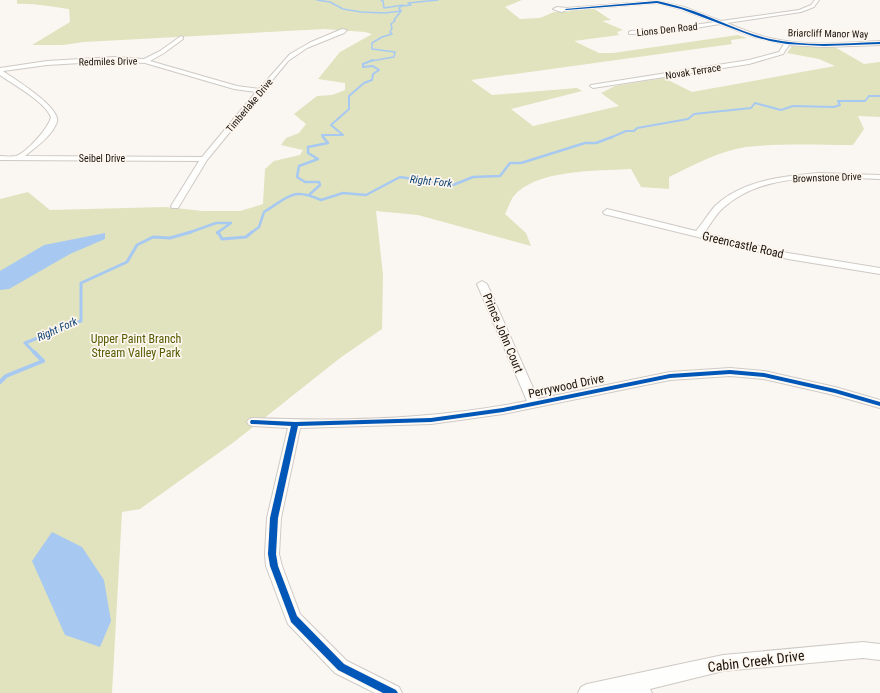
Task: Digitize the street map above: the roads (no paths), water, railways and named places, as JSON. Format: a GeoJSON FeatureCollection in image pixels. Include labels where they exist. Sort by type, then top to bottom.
{"type":"FeatureCollection","features":[{"type":"Feature","properties":{"kind":"street","name":"Lions Den Road"},"geometry":{"type":"LineString","coordinates":[[631,33],[665,31],[800,11],[813,6],[816,4],[817,0]]}},
{"type":"Feature","properties":{"kind":"street","name":"Briarcliff Manor Way"},"geometry":{"type":"LineString","coordinates":[[566,9],[657,2],[682,8],[756,36],[787,43],[824,45],[880,43]]}},
{"type":"Feature","properties":{"kind":"street","name":"Timberlake Drive"},"geometry":{"type":"LineString","coordinates":[[175,206],[204,159],[292,54],[314,42],[344,30]]}},
{"type":"Feature","properties":{"kind":"street"},"geometry":{"type":"LineString","coordinates":[[145,61],[162,52],[181,38]]}},
{"type":"Feature","properties":{"kind":"street","name":"Novak Terrace"},"geometry":{"type":"LineString","coordinates":[[593,86],[749,62],[781,53],[787,43]]}},
{"type":"Feature","properties":{"kind":"street","name":"Redmiles Drive"},"geometry":{"type":"LineString","coordinates":[[0,71],[47,63],[114,59],[145,61],[236,88],[261,91]]}},
{"type":"Feature","properties":{"kind":"street"},"geometry":{"type":"LineString","coordinates":[[0,71],[39,100],[52,111],[55,116],[54,123],[50,129],[30,149],[18,158]]}},
{"type":"Feature","properties":{"kind":"street","name":"Seibel Drive"},"geometry":{"type":"LineString","coordinates":[[0,158],[204,159]]}},
{"type":"Feature","properties":{"kind":"street","name":"Brownstone Drive"},"geometry":{"type":"LineString","coordinates":[[698,235],[722,204],[743,191],[766,183],[814,176],[880,177]]}},
{"type":"Feature","properties":{"kind":"street","name":"Greencastle Road"},"geometry":{"type":"LineString","coordinates":[[607,212],[788,256],[880,271]]}},
{"type":"Feature","properties":{"kind":"street","name":"Prince John Court"},"geometry":{"type":"LineString","coordinates":[[482,284],[534,404]]}},
{"type":"Feature","properties":{"kind":"street","name":"Perrywood Drive"},"geometry":{"type":"LineString","coordinates":[[253,422],[295,424],[431,420],[503,410],[670,376],[730,372],[764,375],[835,391],[880,404]]}},
{"type":"Feature","properties":{"kind":"street"},"geometry":{"type":"LineString","coordinates":[[295,424],[274,518],[272,554],[276,573],[294,619],[341,667],[393,693]]}},
{"type":"Feature","properties":{"kind":"street","name":"Cabin Creek Drive"},"geometry":{"type":"LineString","coordinates":[[587,693],[641,688],[723,663],[863,650],[880,652]]}},
{"type":"Feature","properties":{"kind":"water"},"geometry":{"type":"Polygon","coordinates":[[[105,233],[105,239],[70,254],[9,289],[0,290],[0,271],[44,245],[105,233]]]}},
{"type":"Feature","properties":{"kind":"water"},"geometry":{"type":"Polygon","coordinates":[[[52,532],[82,547],[104,580],[111,621],[100,647],[65,635],[32,561],[52,532]]]}},
{"type":"Feature","properties":{"kind":"waterway"},"geometry":{"type":"LineString","coordinates":[[317,0],[330,2],[343,9],[361,12],[385,13],[401,11]]}},
{"type":"Feature","properties":{"kind":"waterway"},"geometry":{"type":"LineString","coordinates":[[381,0],[383,1],[384,8],[403,5]]}},
{"type":"Feature","properties":{"kind":"waterway"},"geometry":{"type":"LineString","coordinates":[[401,11],[399,8],[402,6],[411,5],[408,3],[438,0]]}},
{"type":"Feature","properties":{"kind":"waterway"},"geometry":{"type":"LineString","coordinates":[[371,61],[394,57],[395,52],[372,49],[372,43],[382,37],[392,34],[390,32],[392,28],[391,24],[395,21],[394,20],[401,11]]}},
{"type":"Feature","properties":{"kind":"waterway"},"geometry":{"type":"LineString","coordinates":[[324,138],[322,135],[343,135],[331,125],[349,109],[349,96],[364,83],[372,80],[373,74],[379,70],[373,66],[363,67],[363,64],[373,60]]}},
{"type":"Feature","properties":{"kind":"waterway","name":"Right Fork"},"geometry":{"type":"LineString","coordinates":[[610,138],[626,131],[634,131],[637,128],[688,119],[694,114],[751,108],[755,103],[781,110],[793,106],[834,107],[840,105],[838,101],[865,101],[869,96],[880,96]]}},
{"type":"Feature","properties":{"kind":"waterway"},"geometry":{"type":"LineString","coordinates":[[310,194],[320,185],[319,182],[305,182],[297,177],[299,166],[318,159],[308,153],[308,147],[328,143],[323,137]]}},
{"type":"Feature","properties":{"kind":"waterway","name":"Right Fork"},"geometry":{"type":"LineString","coordinates":[[251,233],[259,227],[264,212],[285,198],[297,194],[303,194],[321,200],[343,193],[366,195],[400,177],[453,185],[473,177],[500,176],[510,163],[521,163],[585,143],[596,143],[612,137]]}},
{"type":"Feature","properties":{"kind":"waterway","name":"Right Fork"},"geometry":{"type":"LineString","coordinates":[[190,232],[216,223],[231,223],[218,232]]}},
{"type":"Feature","properties":{"kind":"waterway","name":"Right Fork"},"geometry":{"type":"LineString","coordinates":[[0,382],[6,376],[43,361],[25,343],[81,321],[81,283],[127,262],[137,245],[153,237],[170,238],[190,232]]}},
{"type":"Feature","properties":{"kind":"waterway","name":"Right Fork"},"geometry":{"type":"LineString","coordinates":[[218,232],[222,239],[246,237],[252,232]]}},
{"type":"Feature","properties":{"kind":"park label","name":"Upper Paint Branch Stream Valley Park"},"geometry":{"type":"Point","coordinates":[136,346]}}]}
